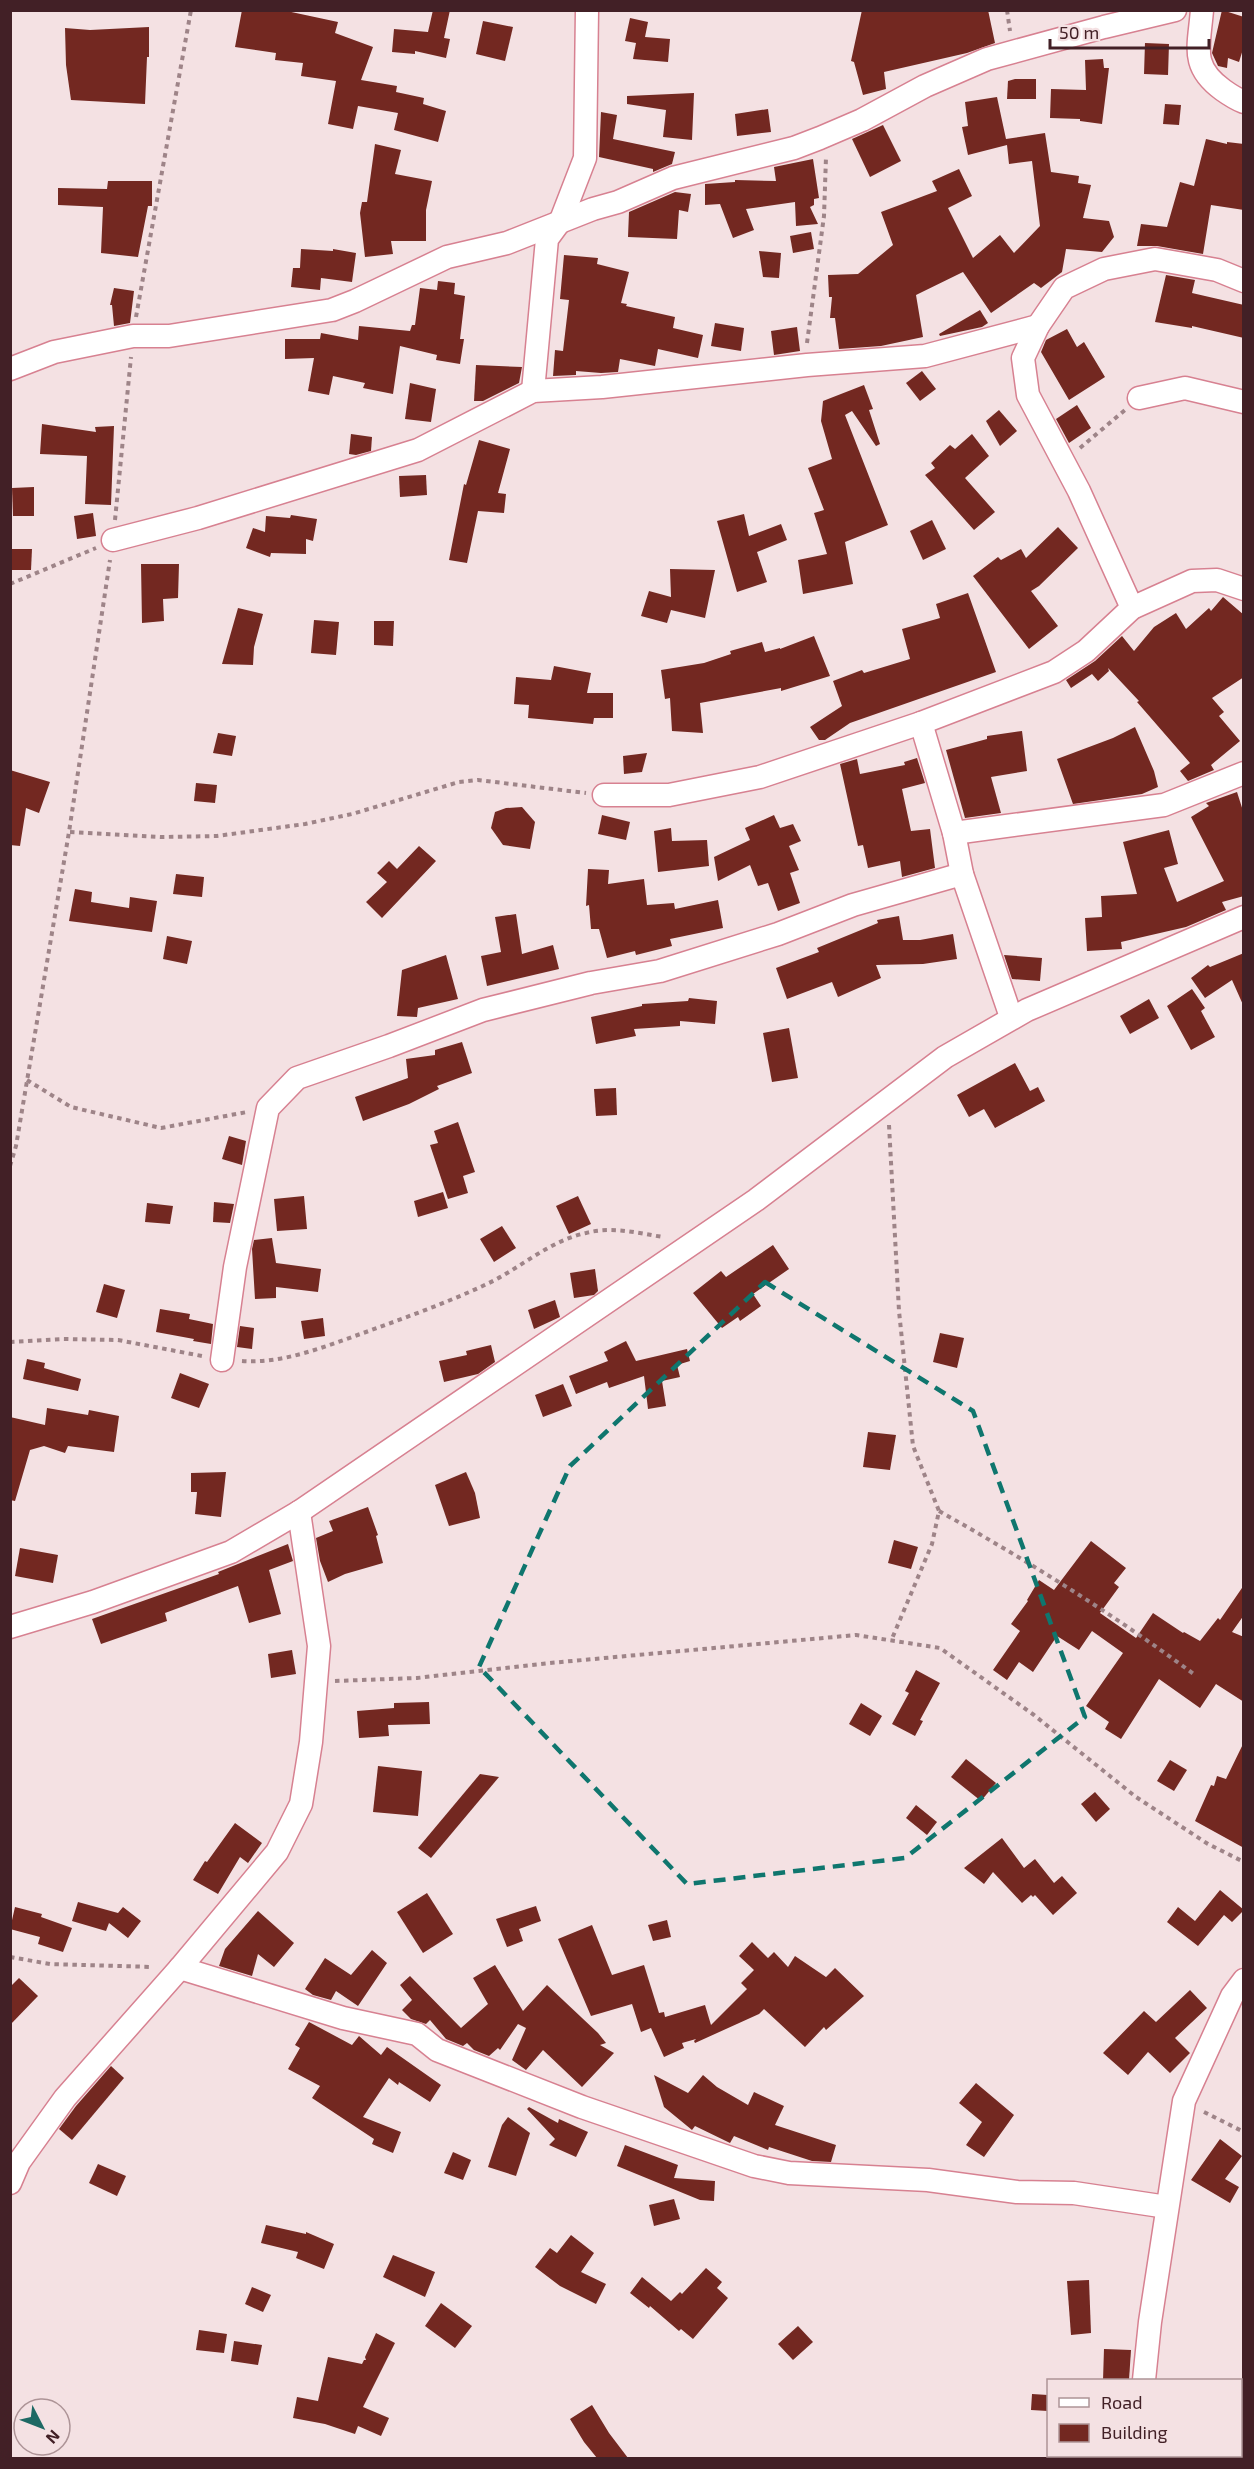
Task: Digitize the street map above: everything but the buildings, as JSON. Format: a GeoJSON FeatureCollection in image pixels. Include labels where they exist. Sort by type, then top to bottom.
{"type":"FeatureCollection","features":[{"type":"Feature","properties":{"kind":"street"},"geometry":{"type":"LineString","coordinates":[[533,391],[547,239],[561,220],[585,158],[587,10]]}},
{"type":"Feature","properties":{"kind":"street"},"geometry":{"type":"LineString","coordinates":[[10,369],[54,352],[133,336],[169,336],[332,310],[355,302],[447,257],[507,243],[561,220],[618,202],[673,178],[794,148],[862,120],[925,86],[987,59],[1175,10]]}},
{"type":"Feature","properties":{"kind":"street"},"geometry":{"type":"LineString","coordinates":[[1202,10],[1198,50],[1201,68],[1214,84],[1244,102]]}},
{"type":"Feature","properties":{"kind":"street"},"geometry":{"type":"LineString","coordinates":[[1132,608],[1064,462],[1028,395],[1023,358],[1038,326],[1064,288],[1104,269],[1155,259],[1217,270],[1244,281]]}},
{"type":"Feature","properties":{"kind":"street"},"geometry":{"type":"LineString","coordinates":[[113,540],[198,518],[418,450],[533,391],[602,387],[807,364],[925,356],[1038,326]]}},
{"type":"Feature","properties":{"kind":"street"},"geometry":{"type":"LineString","coordinates":[[1139,398],[1185,388],[1244,402]]}},
{"type":"Feature","properties":{"kind":"street"},"geometry":{"type":"LineString","coordinates":[[604,795],[669,795],[760,777],[921,723],[1054,672],[1086,651],[1132,608],[1192,581],[1217,580],[1244,589]]}},
{"type":"Feature","properties":{"kind":"street"},"geometry":{"type":"LineString","coordinates":[[921,723],[954,833],[962,874],[1011,1017]]}},
{"type":"Feature","properties":{"kind":"street"},"geometry":{"type":"LineString","coordinates":[[954,833],[1164,805],[1244,774]]}},
{"type":"Feature","properties":{"kind":"street"},"geometry":{"type":"LineString","coordinates":[[222,1360],[235,1267],[268,1108],[297,1078],[483,1010],[591,982],[660,971],[778,934],[853,905],[962,874]]}},
{"type":"Feature","properties":{"kind":"street"},"geometry":{"type":"LineString","coordinates":[[10,1627],[93,1602],[231,1552],[299,1512],[756,1200],[945,1057],[1011,1017],[1244,917]]}},
{"type":"Feature","properties":{"kind":"street"},"geometry":{"type":"LineString","coordinates":[[10,2183],[19,2162],[65,2098],[180,1968],[278,1852],[301,1804],[311,1742],[319,1646],[299,1512]]}},
{"type":"Feature","properties":{"kind":"street"},"geometry":{"type":"LineString","coordinates":[[180,1968],[343,2018],[417,2034],[437,2050],[582,2107],[754,2166],[789,2173],[928,2180],[1017,2192],[1074,2193],[1167,2207]]}},
{"type":"Feature","properties":{"kind":"street"},"geometry":{"type":"LineString","coordinates":[[1144,2379],[1167,2207],[1184,2102],[1233,1996],[1244,1980]]}},
{"type":"Feature","properties":{"kind":"path"},"geometry":{"type":"LineString","coordinates":[[10,1166],[69,832],[113,540],[133,336],[191,10]]}},
{"type":"Feature","properties":{"kind":"path"},"geometry":{"type":"LineString","coordinates":[[807,364],[807,332],[824,216],[827,135]]}},
{"type":"Feature","properties":{"kind":"path"},"geometry":{"type":"LineString","coordinates":[[1064,462],[1139,398]]}},
{"type":"Feature","properties":{"kind":"path"},"geometry":{"type":"LineString","coordinates":[[10,585],[113,540]]}},
{"type":"Feature","properties":{"kind":"path"},"geometry":{"type":"LineString","coordinates":[[69,832],[162,837],[217,836],[305,824],[352,814],[459,782],[478,780],[604,795]]}},
{"type":"Feature","properties":{"kind":"path"},"geometry":{"type":"LineString","coordinates":[[27,1080],[71,1107],[161,1128],[268,1108]]}},
{"type":"Feature","properties":{"kind":"path"},"geometry":{"type":"LineString","coordinates":[[888,1100],[899,1311],[913,1446],[939,1511],[932,1544],[891,1641]]}},
{"type":"Feature","properties":{"kind":"path"},"geometry":{"type":"LineString","coordinates":[[10,1342],[62,1339],[118,1340],[222,1360],[256,1362],[284,1358],[338,1342],[445,1302],[490,1282],[558,1241],[588,1232],[617,1229],[693,1243]]}},
{"type":"Feature","properties":{"kind":"path"},"geometry":{"type":"LineString","coordinates":[[939,1511],[1033,1564],[1120,1621],[1195,1675]]}},
{"type":"Feature","properties":{"kind":"path"},"geometry":{"type":"LineString","coordinates":[[316,1681],[417,1678],[856,1635],[940,1648],[1034,1715],[1136,1797],[1208,1844],[1244,1862]]}},
{"type":"Feature","properties":{"kind":"path"},"geometry":{"type":"LineString","coordinates":[[10,1957],[50,1964],[180,1968]]}},
{"type":"Feature","properties":{"kind":"path"},"geometry":{"type":"LineString","coordinates":[[1184,2102],[1244,2132]]}},
{"type":"Feature","properties":{"kind":"highlighted area"},"geometry":{"type":"Polygon","coordinates":[[[765,1282],[973,1411],[1085,1717],[905,1858],[687,1884],[479,1667],[570,1466],[765,1282]]]}}]}
